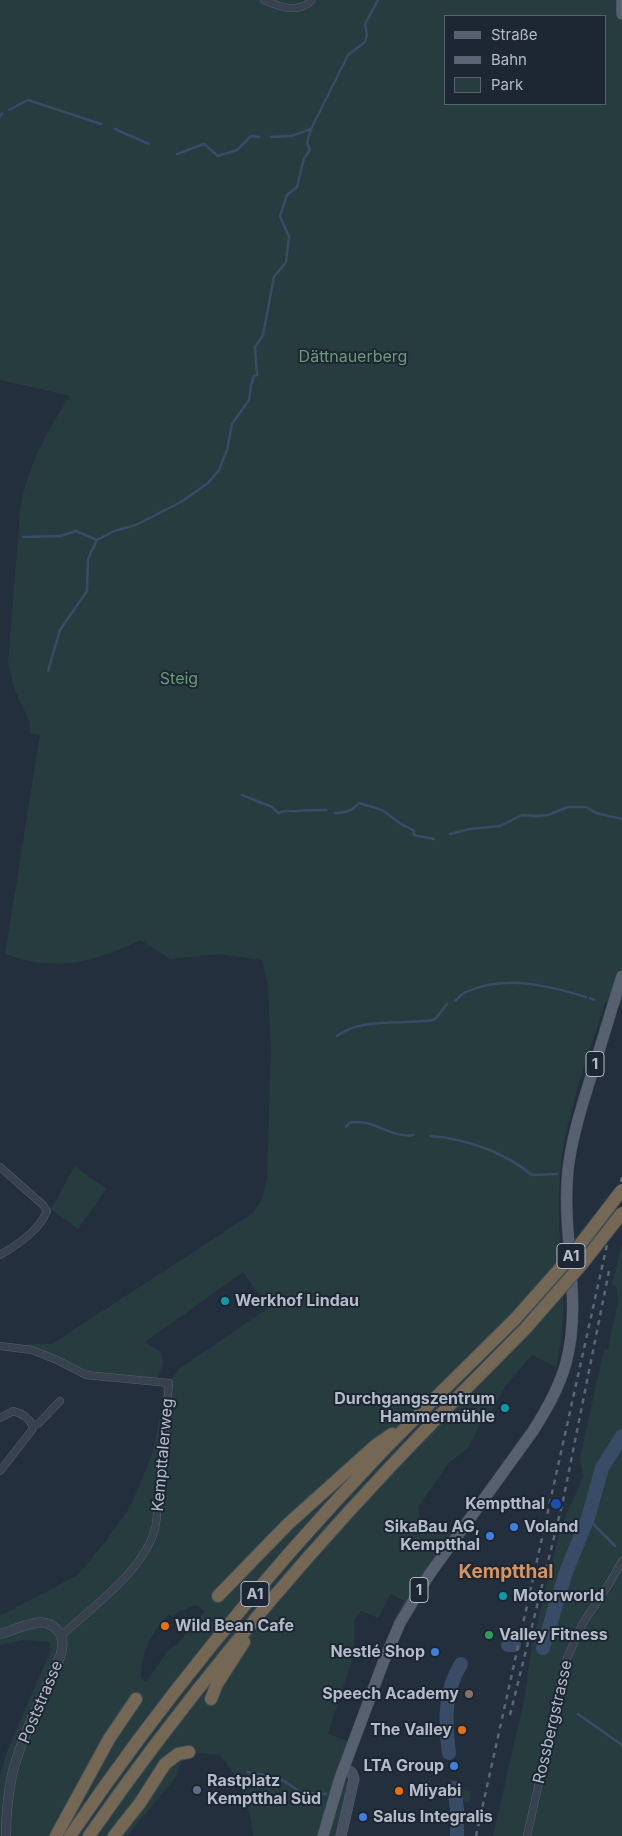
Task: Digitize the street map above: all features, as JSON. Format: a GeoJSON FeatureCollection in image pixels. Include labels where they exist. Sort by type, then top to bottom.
{"type":"FeatureCollection","features":[{"type":"Feature","properties":{"kind":"highway","name":"A1"},"geometry":{"type":"LineString","coordinates":[[70,1836],[132,1749],[218,1638],[318,1522],[414,1418],[516,1318],[572,1256],[622,1190]]}},
{"type":"Feature","properties":{"kind":"highway","name":"A1"},"geometry":{"type":"LineString","coordinates":[[89,1836],[163,1735],[257,1618],[389,1468],[526,1328],[582,1264],[622,1213]]}},
{"type":"Feature","properties":{"kind":"highway"},"geometry":{"type":"LineString","coordinates":[[218,1596],[306,1507],[376,1445],[414,1418]]}},
{"type":"Feature","properties":{"kind":"highway","name":"A1"},"geometry":{"type":"LineString","coordinates":[[211,1699],[217,1684],[236,1656],[257,1618]]}},
{"type":"Feature","properties":{"kind":"highway"},"geometry":{"type":"LineString","coordinates":[[56,1836],[109,1739],[136,1699]]}},
{"type":"Feature","properties":{"kind":"highway"},"geometry":{"type":"LineString","coordinates":[[114,1836],[140,1803],[165,1764],[178,1754],[189,1752]]}},
{"type":"Feature","properties":{"kind":"main road"},"geometry":{"type":"LineString","coordinates":[[622,0],[622,14]]}},
{"type":"Feature","properties":{"kind":"main road","name":"1"},"geometry":{"type":"LineString","coordinates":[[323,1836],[344,1767],[389,1647],[410,1604],[434,1567],[533,1431],[562,1376],[569,1350],[573,1318],[567,1211],[570,1160],[581,1110],[622,976]]}},
{"type":"Feature","properties":{"kind":"main road"},"geometry":{"type":"LineString","coordinates":[[341,1836],[354,1779],[352,1774],[344,1767]]}},
{"type":"Feature","properties":{"kind":"street"},"geometry":{"type":"LineString","coordinates":[[264,0],[294,8],[303,6],[312,0]]}},
{"type":"Feature","properties":{"kind":"street"},"geometry":{"type":"LineString","coordinates":[[0,1168],[43,1205],[47,1211],[32,1231],[13,1248],[0,1255]]}},
{"type":"Feature","properties":{"kind":"street","name":"Kempttalerweg"},"geometry":{"type":"LineString","coordinates":[[0,1346],[32,1350],[86,1375],[170,1383],[153,1538],[145,1552],[117,1585],[61,1636]]}},
{"type":"Feature","properties":{"kind":"street"},"geometry":{"type":"LineString","coordinates":[[0,1471],[32,1430],[33,1426],[39,1423],[60,1401]]}},
{"type":"Feature","properties":{"kind":"street"},"geometry":{"type":"LineString","coordinates":[[0,1418],[8,1412],[19,1412],[31,1421],[33,1426]]}},
{"type":"Feature","properties":{"kind":"street","name":"Rossbergstrasse"},"geometry":{"type":"LineString","coordinates":[[527,1836],[567,1658],[583,1623],[622,1561]]}},
{"type":"Feature","properties":{"kind":"street"},"geometry":{"type":"LineString","coordinates":[[0,1634],[33,1624],[44,1623],[55,1627],[61,1636]]}},
{"type":"Feature","properties":{"kind":"street","name":"Poststrasse"},"geometry":{"type":"LineString","coordinates":[[6,1836],[9,1794],[15,1766],[21,1747],[60,1657],[63,1645],[61,1636]]}},
{"type":"Feature","properties":{"kind":"green space","name":"Dättnauerberg"},"geometry":{"type":"Polygon","coordinates":[[[0,0],[622,0],[622,1006],[605,1002],[578,1087],[563,1152],[560,1174],[559,1223],[563,1318],[556,1367],[532,1355],[506,1385],[488,1418],[484,1416],[468,1448],[448,1464],[418,1507],[420,1522],[458,1535],[400,1623],[394,1620],[404,1601],[391,1594],[378,1618],[361,1611],[354,1620],[354,1654],[328,1734],[354,1743],[344,1767],[351,1772],[341,1836],[253,1836],[250,1814],[243,1792],[226,1763],[219,1755],[189,1752],[183,1757],[176,1777],[127,1836],[0,1836],[0,1774],[8,1749],[49,1654],[50,1642],[24,1640],[0,1645],[0,1616],[78,1575],[106,1541],[130,1507],[152,1455],[162,1408],[163,1383],[169,1383],[180,1368],[268,1308],[243,1272],[145,1342],[161,1352],[163,1363],[157,1382],[86,1375],[21,1348],[28,1344],[52,1344],[253,1213],[262,1199],[267,1179],[271,1049],[268,987],[262,960],[218,954],[170,959],[140,940],[93,959],[68,963],[55,964],[24,960],[5,954],[40,735],[30,733],[30,722],[14,689],[8,662],[20,512],[27,481],[38,451],[70,396],[0,380],[0,0]],[[196,1605],[180,1610],[174,1617],[168,1615],[156,1630],[145,1651],[141,1678],[146,1682],[169,1649],[177,1645],[205,1611],[196,1605]]]}},
{"type":"Feature","properties":{"kind":"green space"},"geometry":{"type":"Polygon","coordinates":[[[75,1166],[106,1189],[78,1229],[51,1209],[75,1166]]]}},
{"type":"Feature","properties":{"kind":"green space"},"geometry":{"type":"Polygon","coordinates":[[[622,1245],[622,1836],[493,1836],[525,1696],[531,1651],[561,1527],[583,1477],[580,1458],[604,1349],[608,1349],[618,1302],[616,1286],[612,1284],[622,1245]]]}},
{"type":"Feature","properties":{"kind":"green space"},"geometry":{"type":"Polygon","coordinates":[[[460,1791],[471,1791],[470,1802],[462,1801],[460,1791]]]}},
{"type":"Feature","properties":{"kind":"water"},"geometry":{"type":"Polygon","coordinates":[[[549,1602],[562,1605],[557,1624],[544,1621],[549,1602]]]}},
{"type":"Feature","properties":{"kind":"water"},"geometry":{"type":"Polygon","coordinates":[[[458,1793],[461,1814],[461,1836],[452,1836],[453,1808],[458,1793]]]}},
{"type":"Feature","properties":{"kind":"waterway"},"geometry":{"type":"LineString","coordinates":[[23,537],[60,536],[76,531],[97,540],[114,531],[136,525],[181,502],[208,483],[219,470],[227,450],[232,424],[249,400],[251,385],[254,376],[257,375],[255,347],[263,335],[274,277],[286,262],[289,237],[280,216],[287,195],[297,187],[304,158],[310,150],[307,143],[311,129],[348,55],[365,42],[367,35],[365,24],[378,0]]}},
{"type":"Feature","properties":{"kind":"waterway"},"geometry":{"type":"LineString","coordinates":[[9,110],[28,100],[101,124]]}},
{"type":"Feature","properties":{"kind":"waterway"},"geometry":{"type":"LineString","coordinates":[[115,129],[149,144]]}},
{"type":"Feature","properties":{"kind":"waterway"},"geometry":{"type":"LineString","coordinates":[[271,137],[291,136],[311,129]]}},
{"type":"Feature","properties":{"kind":"waterway"},"geometry":{"type":"LineString","coordinates":[[177,154],[204,144],[218,156],[237,150],[251,136],[259,137]]}},
{"type":"Feature","properties":{"kind":"waterway"},"geometry":{"type":"LineString","coordinates":[[48,671],[60,630],[87,591],[88,559],[97,540]]}},
{"type":"Feature","properties":{"kind":"waterway"},"geometry":{"type":"LineString","coordinates":[[242,795],[272,807],[278,813],[326,810]]}},
{"type":"Feature","properties":{"kind":"waterway"},"geometry":{"type":"LineString","coordinates":[[335,813],[348,811],[359,803],[382,810],[413,830],[414,835],[434,839]]}},
{"type":"Feature","properties":{"kind":"waterway"},"geometry":{"type":"LineString","coordinates":[[450,834],[470,829],[500,826],[522,815],[548,815],[568,807],[586,807],[596,813],[622,819]]}},
{"type":"Feature","properties":{"kind":"waterway"},"geometry":{"type":"LineString","coordinates":[[455,1001],[464,993],[479,987],[509,983],[541,985],[586,997]]}},
{"type":"Feature","properties":{"kind":"waterway"},"geometry":{"type":"LineString","coordinates":[[590,998],[594,1000]]}},
{"type":"Feature","properties":{"kind":"waterway"},"geometry":{"type":"LineString","coordinates":[[337,1036],[358,1026],[433,1020],[447,1004]]}},
{"type":"Feature","properties":{"kind":"waterway"},"geometry":{"type":"LineString","coordinates":[[346,1127],[349,1123],[357,1122],[373,1125],[397,1134],[413,1135]]}},
{"type":"Feature","properties":{"kind":"waterway"},"geometry":{"type":"LineString","coordinates":[[430,1136],[458,1140],[484,1148],[497,1153],[532,1175],[557,1174]]}},
{"type":"Feature","properties":{"kind":"waterway"},"geometry":{"type":"LineString","coordinates":[[543,1648],[566,1572],[588,1518],[602,1468],[622,1436]]}},
{"type":"Feature","properties":{"kind":"waterway"},"geometry":{"type":"LineString","coordinates":[[588,1518],[615,1546]]}},
{"type":"Feature","properties":{"kind":"waterway"},"geometry":{"type":"LineString","coordinates":[[508,1645],[514,1645]]}},
{"type":"Feature","properties":{"kind":"waterway"},"geometry":{"type":"LineString","coordinates":[[449,1753],[447,1707],[451,1685],[461,1664]]}},
{"type":"Feature","properties":{"kind":"waterway"},"geometry":{"type":"LineString","coordinates":[[578,1714],[622,1745]]}},
{"type":"Feature","properties":{"kind":"waterway"},"geometry":{"type":"LineString","coordinates":[[247,1772],[278,1777],[302,1793],[326,1794]]}},
{"type":"Feature","properties":{"kind":"waterway"},"geometry":{"type":"LineString","coordinates":[[454,1788],[457,1809],[457,1836]]}},
{"type":"Feature","properties":{"kind":"railway"},"geometry":{"type":"LineString","coordinates":[[476,1836],[622,1177]]}},
{"type":"Feature","properties":{"kind":"railway"},"geometry":{"type":"LineString","coordinates":[[510,1715],[563,1501],[609,1271]]}},
{"type":"Feature","properties":{"kind":"place","name":"Werkhof Lindau"},"geometry":{"type":"Point","coordinates":[225,1301]}},
{"type":"Feature","properties":{"kind":"place","name":"Durchgangszentrum Hammermühle"},"geometry":{"type":"Point","coordinates":[505,1408]}},
{"type":"Feature","properties":{"kind":"place","name":"Kemptthal"},"geometry":{"type":"Point","coordinates":[556,1504]}},
{"type":"Feature","properties":{"kind":"place","name":"Voland"},"geometry":{"type":"Point","coordinates":[514,1527]}},
{"type":"Feature","properties":{"kind":"place","name":"SikaBau AG, Kemptthal"},"geometry":{"type":"Point","coordinates":[490,1536]}},
{"type":"Feature","properties":{"kind":"place","name":"Motorworld"},"geometry":{"type":"Point","coordinates":[503,1596]}},
{"type":"Feature","properties":{"kind":"place","name":"Wild Bean Cafe"},"geometry":{"type":"Point","coordinates":[165,1626]}},
{"type":"Feature","properties":{"kind":"place","name":"Valley Fitness"},"geometry":{"type":"Point","coordinates":[489,1635]}},
{"type":"Feature","properties":{"kind":"place","name":"Nestlé Shop"},"geometry":{"type":"Point","coordinates":[435,1652]}},
{"type":"Feature","properties":{"kind":"place","name":"Speech Academy"},"geometry":{"type":"Point","coordinates":[469,1694]}},
{"type":"Feature","properties":{"kind":"place","name":"The Valley"},"geometry":{"type":"Point","coordinates":[462,1730]}},
{"type":"Feature","properties":{"kind":"place","name":"LTA Group"},"geometry":{"type":"Point","coordinates":[454,1766]}},
{"type":"Feature","properties":{"kind":"place","name":"Rastplatz Kemptthal Süd"},"geometry":{"type":"Point","coordinates":[197,1790]}},
{"type":"Feature","properties":{"kind":"place","name":"Miyabi"},"geometry":{"type":"Point","coordinates":[399,1791]}},
{"type":"Feature","properties":{"kind":"place","name":"Salus Integralis"},"geometry":{"type":"Point","coordinates":[363,1817]}},
{"type":"Feature","properties":{"kind":"district","name":"Kemptthal"},"geometry":{"type":"Point","coordinates":[506,1572]}},
{"type":"Feature","properties":{"kind":"park label","name":"Steig"},"geometry":{"type":"Point","coordinates":[179,679]}}]}
